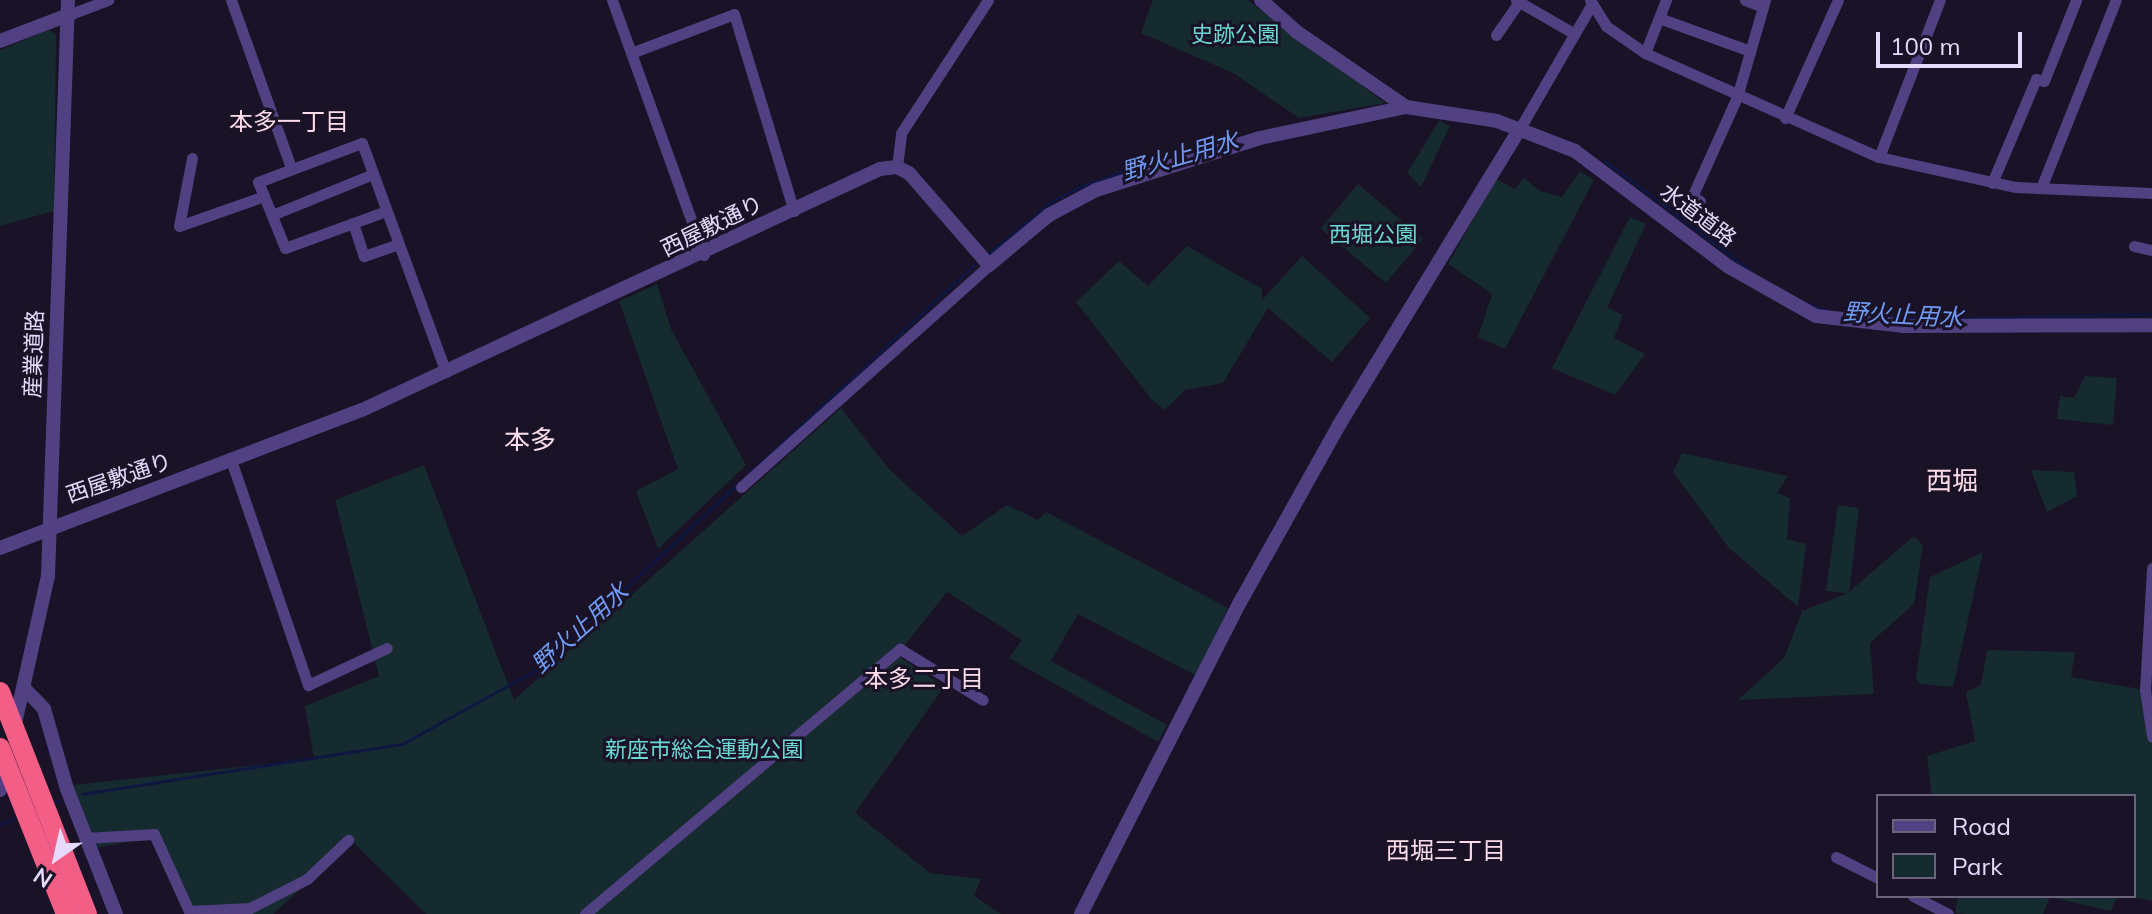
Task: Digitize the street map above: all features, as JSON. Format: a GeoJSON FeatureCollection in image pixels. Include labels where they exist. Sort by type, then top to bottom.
{"type":"FeatureCollection","features":[{"type":"Feature","properties":{"kind":"highway"},"geometry":{"type":"LineString","coordinates":[[0,692],[87,914]]}},
{"type":"Feature","properties":{"kind":"highway"},"geometry":{"type":"LineString","coordinates":[[0,748],[66,914]]}},
{"type":"Feature","properties":{"kind":"street"},"geometry":{"type":"LineString","coordinates":[[0,41],[68,7],[108,0]]}},
{"type":"Feature","properties":{"kind":"street"},"geometry":{"type":"LineString","coordinates":[[231,0],[291,168]]}},
{"type":"Feature","properties":{"kind":"street"},"geometry":{"type":"LineString","coordinates":[[612,0],[704,255]]}},
{"type":"Feature","properties":{"kind":"street"},"geometry":{"type":"LineString","coordinates":[[988,0],[901,133],[897,167],[909,173],[989,265]]}},
{"type":"Feature","properties":{"kind":"street","name":"水道道路"},"geometry":{"type":"LineString","coordinates":[[1261,0],[1297,32],[1406,107],[1520,128],[1575,151],[1729,267],[1816,316],[1875,326],[2152,325]]}},
{"type":"Feature","properties":{"kind":"street"},"geometry":{"type":"LineString","coordinates":[[1645,53],[1666,0]]}},
{"type":"Feature","properties":{"kind":"street"},"geometry":{"type":"LineString","coordinates":[[1700,201],[1692,197],[1737,97],[1764,4],[1745,0]]}},
{"type":"Feature","properties":{"kind":"street"},"geometry":{"type":"LineString","coordinates":[[1785,118],[1838,0]]}},
{"type":"Feature","properties":{"kind":"street"},"geometry":{"type":"LineString","coordinates":[[1879,157],[1940,0]]}},
{"type":"Feature","properties":{"kind":"street"},"geometry":{"type":"LineString","coordinates":[[1992,183],[2036,79],[2044,81],[2076,0]]}},
{"type":"Feature","properties":{"kind":"street"},"geometry":{"type":"LineString","coordinates":[[2041,188],[2116,0]]}},
{"type":"Feature","properties":{"kind":"street"},"geometry":{"type":"LineString","coordinates":[[1496,35],[1518,1],[1573,33]]}},
{"type":"Feature","properties":{"kind":"street"},"geometry":{"type":"LineString","coordinates":[[1081,914],[1239,604],[1339,425],[1520,128],[1591,2],[1606,26],[1645,53],[1737,97],[1879,157],[1992,183],[2152,193]]}},
{"type":"Feature","properties":{"kind":"street","name":"産業道路"},"geometry":{"type":"LineString","coordinates":[[0,789],[44,606],[50,525],[68,7]]}},
{"type":"Feature","properties":{"kind":"street"},"geometry":{"type":"LineString","coordinates":[[631,53],[734,14],[794,211]]}},
{"type":"Feature","properties":{"kind":"street"},"geometry":{"type":"LineString","coordinates":[[1659,18],[1750,51]]}},
{"type":"Feature","properties":{"kind":"street"},"geometry":{"type":"LineString","coordinates":[[741,487],[1049,215],[1096,190],[1260,138],[1406,107]]}},
{"type":"Feature","properties":{"kind":"street"},"geometry":{"type":"LineString","coordinates":[[386,211],[285,248],[258,182],[362,143],[446,372]]}},
{"type":"Feature","properties":{"kind":"street"},"geometry":{"type":"LineString","coordinates":[[192,158],[179,226],[264,196]]}},
{"type":"Feature","properties":{"kind":"street","name":"西屋敷通り"},"geometry":{"type":"LineString","coordinates":[[0,548],[50,525],[232,463],[446,372],[704,255],[880,169],[897,167]]}},
{"type":"Feature","properties":{"kind":"street"},"geometry":{"type":"LineString","coordinates":[[272,215],[373,174]]}},
{"type":"Feature","properties":{"kind":"street"},"geometry":{"type":"LineString","coordinates":[[353,223],[364,256],[398,244]]}},
{"type":"Feature","properties":{"kind":"street"},"geometry":{"type":"LineString","coordinates":[[2134,246],[2152,250]]}},
{"type":"Feature","properties":{"kind":"street"},"geometry":{"type":"LineString","coordinates":[[232,463],[308,685],[387,648]]}},
{"type":"Feature","properties":{"kind":"street"},"geometry":{"type":"LineString","coordinates":[[2152,568],[2145,690],[2152,736]]}},
{"type":"Feature","properties":{"kind":"street"},"geometry":{"type":"LineString","coordinates":[[585,914],[900,649],[983,700]]}},
{"type":"Feature","properties":{"kind":"street"},"geometry":{"type":"LineString","coordinates":[[24,688],[44,709],[85,838],[116,914]]}},
{"type":"Feature","properties":{"kind":"street"},"geometry":{"type":"LineString","coordinates":[[85,838],[154,834],[189,911],[250,908],[307,879],[348,840]]}},
{"type":"Feature","properties":{"kind":"street"},"geometry":{"type":"LineString","coordinates":[[1836,857],[1876,877]]}},
{"type":"Feature","properties":{"kind":"street"},"geometry":{"type":"LineString","coordinates":[[1917,898],[1948,914]]}},
{"type":"Feature","properties":{"kind":"green space","name":"史跡公園"},"geometry":{"type":"Polygon","coordinates":[[[1153,0],[1248,0],[1385,103],[1299,118],[1233,73],[1141,33],[1153,0]]]}},
{"type":"Feature","properties":{"kind":"green space"},"geometry":{"type":"Polygon","coordinates":[[[49,30],[56,35],[54,211],[0,226],[0,50],[49,30]]]}},
{"type":"Feature","properties":{"kind":"green space"},"geometry":{"type":"Polygon","coordinates":[[[1439,121],[1450,126],[1421,187],[1407,173],[1439,121]]]}},
{"type":"Feature","properties":{"kind":"green space"},"geometry":{"type":"Polygon","coordinates":[[[1580,171],[1594,180],[1505,349],[1478,337],[1492,294],[1448,264],[1496,179],[1515,189],[1524,178],[1540,191],[1562,197],[1580,171]]]}},
{"type":"Feature","properties":{"kind":"green space","name":"西堀公園"},"geometry":{"type":"Polygon","coordinates":[[[1358,184],[1423,239],[1386,283],[1321,228],[1358,184]]]}},
{"type":"Feature","properties":{"kind":"green space"},"geometry":{"type":"Polygon","coordinates":[[[1630,217],[1646,224],[1607,308],[1623,315],[1614,338],[1645,354],[1615,395],[1552,368],[1630,217]]]}},
{"type":"Feature","properties":{"kind":"green space"},"geometry":{"type":"Polygon","coordinates":[[[1187,246],[1262,289],[1262,300],[1302,256],[1370,318],[1332,362],[1268,308],[1223,383],[1185,390],[1165,410],[1152,400],[1076,302],[1119,261],[1148,286],[1187,246]]]}},
{"type":"Feature","properties":{"kind":"green space"},"geometry":{"type":"Polygon","coordinates":[[[657,284],[671,329],[746,465],[658,549],[636,491],[678,469],[619,301],[657,284]]]}},
{"type":"Feature","properties":{"kind":"green space"},"geometry":{"type":"Polygon","coordinates":[[[2085,376],[2117,378],[2113,425],[2057,419],[2060,396],[2074,398],[2085,376]]]}},
{"type":"Feature","properties":{"kind":"green space","name":"新座市総合運動公園"},"geometry":{"type":"Polygon","coordinates":[[[841,408],[888,468],[962,536],[1007,505],[1038,520],[1046,512],[1228,608],[1197,676],[1078,614],[1051,661],[1167,725],[1158,742],[1009,658],[1022,640],[947,592],[897,655],[944,687],[855,813],[930,873],[981,879],[974,896],[1001,914],[426,914],[353,842],[273,914],[186,914],[150,838],[95,848],[72,785],[314,759],[305,706],[379,676],[335,500],[424,465],[514,700],[841,408]]]}},
{"type":"Feature","properties":{"kind":"green space"},"geometry":{"type":"Polygon","coordinates":[[[1682,453],[1788,476],[1777,493],[1790,498],[1787,539],[1806,544],[1798,607],[1729,548],[1673,472],[1682,453]]]}},
{"type":"Feature","properties":{"kind":"green space"},"geometry":{"type":"Polygon","coordinates":[[[2031,470],[2074,472],[2077,496],[2047,512],[2031,470]]]}},
{"type":"Feature","properties":{"kind":"green space"},"geometry":{"type":"Polygon","coordinates":[[[1838,505],[1859,508],[1849,592],[1914,536],[1923,545],[1914,604],[1870,643],[1874,694],[1738,700],[1784,658],[1802,611],[1848,593],[1826,591],[1838,505]]]}},
{"type":"Feature","properties":{"kind":"green space"},"geometry":{"type":"Polygon","coordinates":[[[1983,552],[1953,687],[1920,684],[1916,678],[1930,577],[1983,552]]]}},
{"type":"Feature","properties":{"kind":"green space"},"geometry":{"type":"Polygon","coordinates":[[[2152,615],[2152,901],[2136,898],[2136,794],[1932,794],[1927,756],[1975,741],[1966,692],[1981,685],[1987,650],[2075,652],[2071,677],[2145,690],[2152,615]]]}},
{"type":"Feature","properties":{"kind":"green space"},"geometry":{"type":"Polygon","coordinates":[[[1958,898],[2050,898],[2043,914],[1955,913],[1958,898]]]}},
{"type":"Feature","properties":{"kind":"green space"},"geometry":{"type":"Polygon","coordinates":[[[2054,898],[2116,898],[2111,911],[2054,898]]]}},
{"type":"Feature","properties":{"kind":"waterway","name":"野火止用水"},"geometry":{"type":"LineString","coordinates":[[988,254],[1054,200],[1082,186],[1174,153],[1244,136]]}},
{"type":"Feature","properties":{"kind":"waterway","name":"野火止用水"},"geometry":{"type":"LineString","coordinates":[[1605,161],[1751,271]]}},
{"type":"Feature","properties":{"kind":"waterway","name":"野火止用水"},"geometry":{"type":"LineString","coordinates":[[82,794],[402,744],[538,669],[975,264]]}},
{"type":"Feature","properties":{"kind":"waterway","name":"野火止用水"},"geometry":{"type":"LineString","coordinates":[[1806,303],[1829,311]]}},
{"type":"Feature","properties":{"kind":"waterway","name":"野火止用水"},"geometry":{"type":"LineString","coordinates":[[1940,319],[2152,314]]}},
{"type":"Feature","properties":{"kind":"waterway","name":"野火止用水"},"geometry":{"type":"LineString","coordinates":[[1872,315],[1928,319]]}},
{"type":"Feature","properties":{"kind":"waterway","name":"野火止用水"},"geometry":{"type":"LineString","coordinates":[[52,803],[61,800]]}},
{"type":"Feature","properties":{"kind":"waterway","name":"野火止用水"},"geometry":{"type":"LineString","coordinates":[[0,824],[19,816]]}},
{"type":"Feature","properties":{"kind":"district","name":"本多一丁目"},"geometry":{"type":"Point","coordinates":[289,122]}},
{"type":"Feature","properties":{"kind":"district","name":"本多"},"geometry":{"type":"Point","coordinates":[530,440]}},
{"type":"Feature","properties":{"kind":"district","name":"西堀"},"geometry":{"type":"Point","coordinates":[1952,481]}},
{"type":"Feature","properties":{"kind":"district","name":"本多二丁目"},"geometry":{"type":"Point","coordinates":[924,679]}},
{"type":"Feature","properties":{"kind":"district","name":"西堀三丁目"},"geometry":{"type":"Point","coordinates":[1446,851]}}]}
